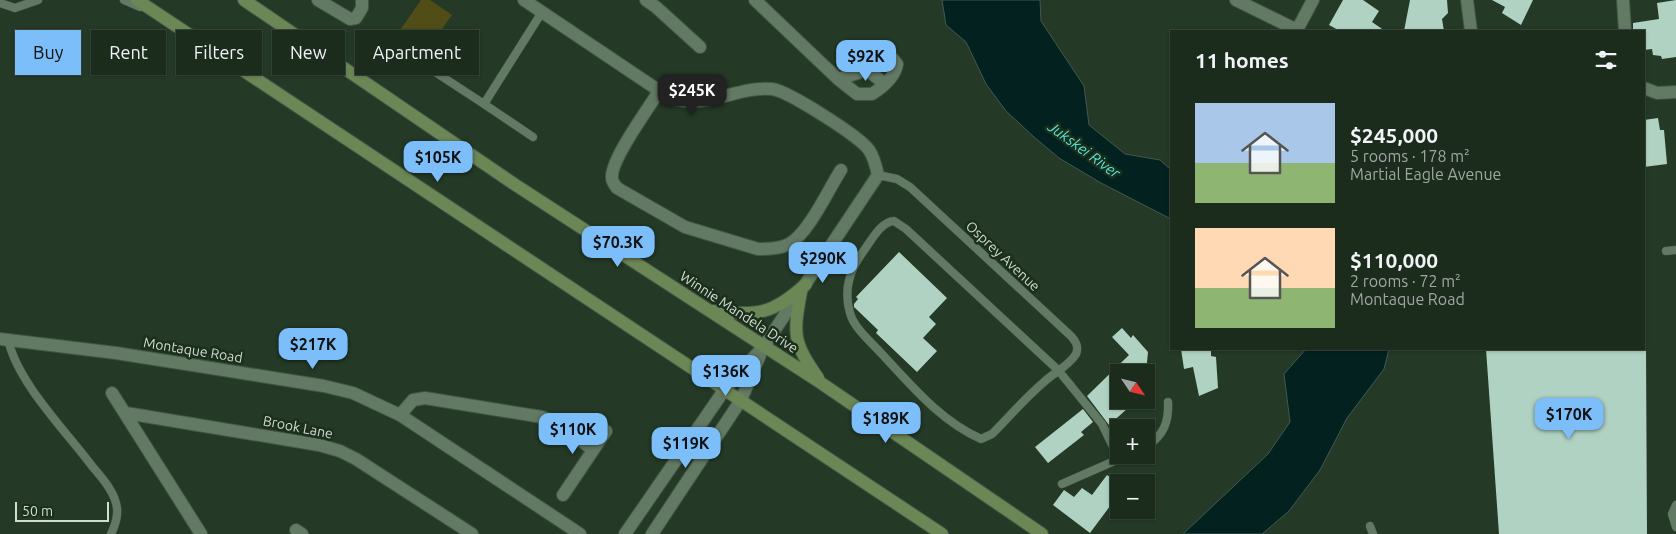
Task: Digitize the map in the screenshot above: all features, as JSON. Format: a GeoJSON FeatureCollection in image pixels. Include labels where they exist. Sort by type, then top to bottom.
{"type":"FeatureCollection","features":[{"type":"Feature","properties":{"kind":"main road"},"geometry":{"type":"LineString","coordinates":[[137,0],[942,534]]}},
{"type":"Feature","properties":{"kind":"main road","name":"Winnie Mandela Drive"},"geometry":{"type":"LineString","coordinates":[[244,0],[506,178],[820,383],[1042,534]]}},
{"type":"Feature","properties":{"kind":"main road"},"geometry":{"type":"LineString","coordinates":[[709,310],[763,312],[786,302],[804,288]]}},
{"type":"Feature","properties":{"kind":"main road"},"geometry":{"type":"LineString","coordinates":[[804,288],[795,325],[796,340],[802,355],[820,383]]}},
{"type":"Feature","properties":{"kind":"street"},"geometry":{"type":"LineString","coordinates":[[318,0],[350,19],[356,18],[360,13],[362,0]]}},
{"type":"Feature","properties":{"kind":"street"},"geometry":{"type":"LineString","coordinates":[[524,0],[659,91],[682,102],[698,103],[760,90],[782,92],[854,135],[868,150],[878,175],[764,346],[725,389],[625,534]]}},
{"type":"Feature","properties":{"kind":"street"},"geometry":{"type":"LineString","coordinates":[[646,0],[700,47]]}},
{"type":"Feature","properties":{"kind":"street"},"geometry":{"type":"LineString","coordinates":[[755,0],[838,78],[854,92],[866,96],[872,94],[885,84],[897,67],[893,59],[883,56],[858,73],[838,78]]}},
{"type":"Feature","properties":{"kind":"street"},"geometry":{"type":"LineString","coordinates":[[1236,0],[1296,30]]}},
{"type":"Feature","properties":{"kind":"street"},"geometry":{"type":"LineString","coordinates":[[1298,30],[1313,0]]}},
{"type":"Feature","properties":{"kind":"street"},"geometry":{"type":"LineString","coordinates":[[1466,0],[1471,30]]}},
{"type":"Feature","properties":{"kind":"street"},"geometry":{"type":"LineString","coordinates":[[1623,0],[1625,30]]}},
{"type":"Feature","properties":{"kind":"street"},"geometry":{"type":"LineString","coordinates":[[866,69],[885,84]]}},
{"type":"Feature","properties":{"kind":"street"},"geometry":{"type":"LineString","coordinates":[[1645,88],[1657,92],[1676,92]]}},
{"type":"Feature","properties":{"kind":"street"},"geometry":{"type":"LineString","coordinates":[[659,91],[624,146],[614,167],[612,178],[618,188],[685,227],[758,248],[767,249],[788,244],[802,232],[841,170]]}},
{"type":"Feature","properties":{"kind":"street","name":"Montaque Road"},"geometry":{"type":"LineString","coordinates":[[4,339],[116,353],[324,386],[353,393],[400,415],[580,534]]}},
{"type":"Feature","properties":{"kind":"street"},"geometry":{"type":"LineString","coordinates":[[652,534],[741,400],[764,346]]}},
{"type":"Feature","properties":{"kind":"street"},"geometry":{"type":"LineString","coordinates":[[112,393],[202,534]]}},
{"type":"Feature","properties":{"kind":"street"},"geometry":{"type":"LineString","coordinates":[[400,415],[413,400],[425,398],[542,417],[560,424],[593,450]]}},
{"type":"Feature","properties":{"kind":"street","name":"Brook Lane"},"geometry":{"type":"LineString","coordinates":[[126,413],[319,445],[340,451],[356,459],[472,534]]}},
{"type":"Feature","properties":{"kind":"street"},"geometry":{"type":"LineString","coordinates":[[564,495],[606,431]]}},
{"type":"Feature","properties":{"kind":"lane"},"geometry":{"type":"LineString","coordinates":[[0,3],[9,8],[15,8],[38,0]]}},
{"type":"Feature","properties":{"kind":"lane"},"geometry":{"type":"LineString","coordinates":[[124,0],[165,19]]}},
{"type":"Feature","properties":{"kind":"lane"},"geometry":{"type":"LineString","coordinates":[[484,104],[542,12]]}},
{"type":"Feature","properties":{"kind":"lane"},"geometry":{"type":"LineString","coordinates":[[440,75],[532,137]]}},
{"type":"Feature","properties":{"kind":"lane","name":"Osprey Avenue"},"geometry":{"type":"LineString","coordinates":[[878,175],[897,179],[910,187],[1072,337],[1077,347],[1077,352],[1058,370]]}},
{"type":"Feature","properties":{"kind":"lane"},"geometry":{"type":"LineString","coordinates":[[1058,370],[1042,383],[992,434],[981,439],[924,399],[864,335],[850,313],[846,292],[848,280],[860,256],[877,232],[884,225],[894,221],[906,229],[1058,370],[1102,424],[1110,440]]}},
{"type":"Feature","properties":{"kind":"lane"},"geometry":{"type":"LineString","coordinates":[[1666,251],[1676,250]]}},
{"type":"Feature","properties":{"kind":"lane"},"geometry":{"type":"LineString","coordinates":[[4,339],[24,377],[114,497],[118,516],[111,534]]}},
{"type":"Feature","properties":{"kind":"lane"},"geometry":{"type":"LineString","coordinates":[[1155,438],[1165,427],[1168,418],[1168,402]]}},
{"type":"Feature","properties":{"kind":"lane"},"geometry":{"type":"LineString","coordinates":[[1062,484],[1110,462]]}},
{"type":"Feature","properties":{"kind":"lane"},"geometry":{"type":"LineString","coordinates":[[1676,505],[1672,514],[1676,526]]}},
{"type":"Feature","properties":{"kind":"shaded area"},"geometry":{"type":"Polygon","coordinates":[[[421,0],[430,0],[452,15],[441,30],[400,30],[421,0]]]}},
{"type":"Feature","properties":{"kind":"water","name":"Jukskei River"},"geometry":{"type":"Polygon","coordinates":[[[942,0],[1040,0],[1041,21],[1084,86],[1089,125],[1125,154],[1160,160],[1170,169],[1170,218],[1101,183],[1059,158],[1034,137],[1006,111],[986,84],[966,42],[946,25],[942,0]]]}},
{"type":"Feature","properties":{"kind":"water"},"geometry":{"type":"Polygon","coordinates":[[[1305,350],[1389,350],[1384,369],[1347,418],[1320,470],[1289,511],[1262,534],[1183,534],[1268,454],[1290,422],[1284,374],[1305,350]]]}},
{"type":"Feature","properties":{"kind":"building"},"geometry":{"type":"Polygon","coordinates":[[[1343,0],[1363,0],[1379,11],[1372,22],[1384,30],[1338,30],[1329,25],[1343,0]]]}},
{"type":"Feature","properties":{"kind":"building"},"geometry":{"type":"Polygon","coordinates":[[[1410,0],[1447,0],[1448,13],[1442,19],[1444,30],[1404,30],[1410,0]]]}},
{"type":"Feature","properties":{"kind":"building"},"geometry":{"type":"Polygon","coordinates":[[[1492,0],[1533,0],[1521,25],[1502,13],[1505,7],[1492,0]]]}},
{"type":"Feature","properties":{"kind":"building"},"geometry":{"type":"Polygon","coordinates":[[[1676,0],[1676,57],[1662,59],[1661,56],[1653,55],[1652,49],[1645,50],[1645,30],[1633,30],[1633,23],[1659,19],[1657,3],[1676,0]]]}},
{"type":"Feature","properties":{"kind":"building"},"geometry":{"type":"Polygon","coordinates":[[[1658,118],[1660,130],[1664,130],[1667,164],[1645,167],[1645,120],[1658,118]]]}},
{"type":"Feature","properties":{"kind":"building"},"geometry":{"type":"Polygon","coordinates":[[[899,252],[947,298],[929,317],[936,324],[923,338],[937,351],[917,372],[876,333],[878,330],[854,307],[858,299],[856,297],[899,252]]]}},
{"type":"Feature","properties":{"kind":"building"},"geometry":{"type":"Polygon","coordinates":[[[1122,328],[1131,338],[1133,335],[1148,352],[1147,364],[1120,364],[1129,355],[1112,337],[1122,328]]]}},
{"type":"Feature","properties":{"kind":"building"},"geometry":{"type":"Polygon","coordinates":[[[1646,349],[1647,534],[1499,534],[1486,350],[1646,349]]]}},
{"type":"Feature","properties":{"kind":"building"},"geometry":{"type":"Polygon","coordinates":[[[1181,350],[1211,350],[1211,356],[1216,357],[1218,388],[1199,396],[1193,367],[1184,369],[1181,350]]]}},
{"type":"Feature","properties":{"kind":"building"},"geometry":{"type":"Polygon","coordinates":[[[1110,374],[1110,409],[1127,409],[1116,419],[1110,419],[1109,425],[1087,396],[1110,374]]]}},
{"type":"Feature","properties":{"kind":"building"},"geometry":{"type":"Polygon","coordinates":[[[1083,409],[1093,422],[1081,432],[1084,435],[1048,463],[1035,447],[1083,409]]]}},
{"type":"Feature","properties":{"kind":"building"},"geometry":{"type":"Polygon","coordinates":[[[1107,475],[1110,477],[1110,506],[1090,533],[1053,505],[1064,490],[1074,497],[1082,488],[1092,495],[1107,475]]]}}]}
